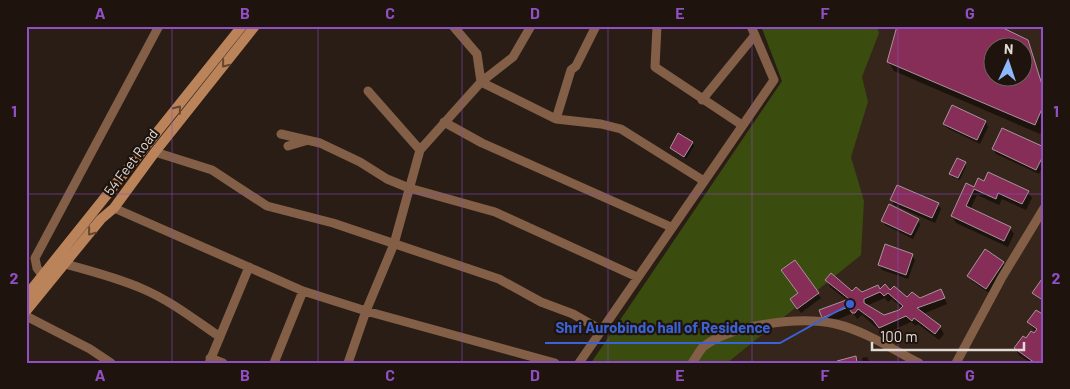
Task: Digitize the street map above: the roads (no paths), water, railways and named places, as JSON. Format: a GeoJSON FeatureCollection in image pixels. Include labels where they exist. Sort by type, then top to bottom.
{"type":"FeatureCollection","features":[{"type":"Feature","properties":{"kind":"street"},"geometry":{"type":"LineString","coordinates":[[43,276],[37,268],[35,258],[159,26]]}},
{"type":"Feature","properties":{"kind":"street","name":"54 Feet Road"},"geometry":{"type":"LineString","coordinates":[[26,296],[242,26]]}},
{"type":"Feature","properties":{"kind":"street","name":"54 Feet Road"},"geometry":{"type":"LineString","coordinates":[[26,312],[100,219],[114,208],[155,152],[256,26]]}},
{"type":"Feature","properties":{"kind":"street"},"geometry":{"type":"LineString","coordinates":[[453,26],[477,54],[481,82]]}},
{"type":"Feature","properties":{"kind":"street"},"geometry":{"type":"LineString","coordinates":[[348,363],[366,311],[394,244],[420,150],[481,82],[513,57],[531,26]]}},
{"type":"Feature","properties":{"kind":"street"},"geometry":{"type":"LineString","coordinates":[[556,119],[571,70],[576,66],[596,26]]}},
{"type":"Feature","properties":{"kind":"street"},"geometry":{"type":"LineString","coordinates":[[657,26],[655,67],[742,125]]}},
{"type":"Feature","properties":{"kind":"street"},"geometry":{"type":"LineString","coordinates":[[702,100],[753,31]]}},
{"type":"Feature","properties":{"kind":"street"},"geometry":{"type":"LineString","coordinates":[[579,363],[774,80],[753,31]]}},
{"type":"Feature","properties":{"kind":"street"},"geometry":{"type":"LineString","coordinates":[[481,82],[556,119],[601,124],[621,129],[704,180]]}},
{"type":"Feature","properties":{"kind":"street"},"geometry":{"type":"LineString","coordinates":[[368,91],[420,150]]}},
{"type":"Feature","properties":{"kind":"street"},"geometry":{"type":"LineString","coordinates":[[444,122],[482,143],[671,228]]}},
{"type":"Feature","properties":{"kind":"street"},"geometry":{"type":"LineString","coordinates":[[281,134],[320,143],[352,158],[387,179],[409,188],[495,212],[637,277]]}},
{"type":"Feature","properties":{"kind":"street"},"geometry":{"type":"LineString","coordinates":[[288,146],[308,140]]}},
{"type":"Feature","properties":{"kind":"street"},"geometry":{"type":"LineString","coordinates":[[155,152],[212,170],[268,206],[333,223],[499,279],[541,302],[573,314],[601,330]]}},
{"type":"Feature","properties":{"kind":"street"},"geometry":{"type":"LineString","coordinates":[[114,208],[304,291],[366,311],[555,363]]}},
{"type":"Feature","properties":{"kind":"street"},"geometry":{"type":"LineString","coordinates":[[956,363],[1001,279],[1044,208]]}},
{"type":"Feature","properties":{"kind":"street"},"geometry":{"type":"LineString","coordinates":[[65,264],[116,278],[144,289],[176,306],[220,337]]}},
{"type":"Feature","properties":{"kind":"street"},"geometry":{"type":"LineString","coordinates":[[223,363],[210,360],[249,267]]}},
{"type":"Feature","properties":{"kind":"street"},"geometry":{"type":"LineString","coordinates":[[274,363],[304,291]]}},
{"type":"Feature","properties":{"kind":"street"},"geometry":{"type":"LineString","coordinates":[[26,316],[90,349],[111,363]]}},
{"type":"Feature","properties":{"kind":"street"},"geometry":{"type":"LineString","coordinates":[[692,363],[703,348],[733,332],[774,323],[807,320],[837,324],[868,336],[919,363]]}},
{"type":"Feature","properties":{"kind":"place","name":"Shri Aurobindo hall of Residence"},"geometry":{"type":"Point","coordinates":[850,304]}}]}
